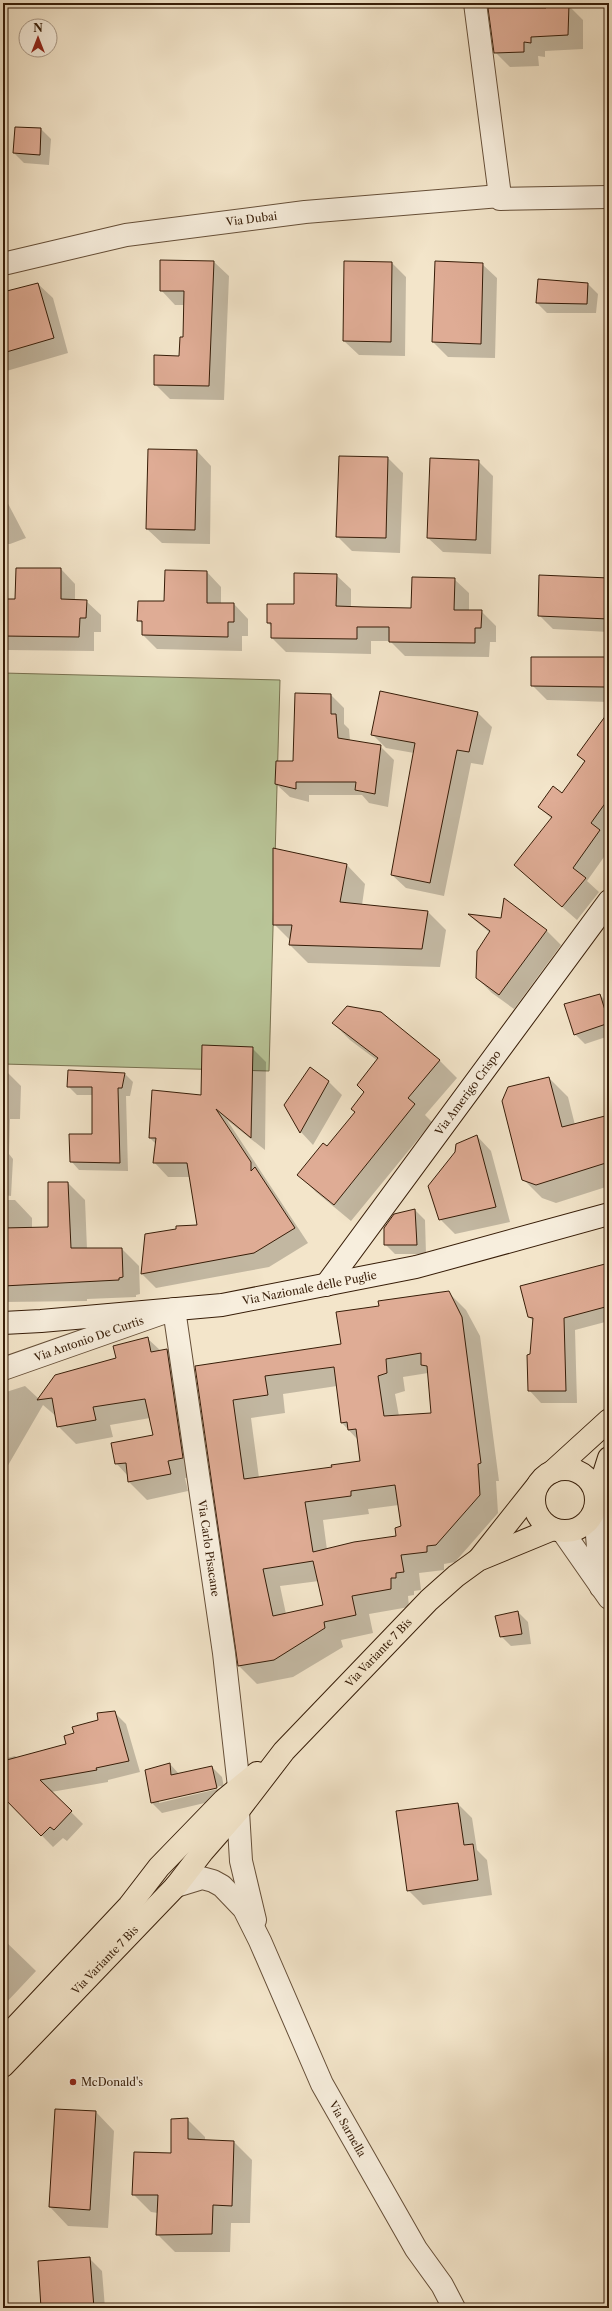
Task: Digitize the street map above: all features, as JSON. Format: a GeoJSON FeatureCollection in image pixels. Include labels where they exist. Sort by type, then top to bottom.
{"type":"FeatureCollection","features":[{"type":"Feature","properties":{"kind":"main road","name":"Via Variante 7 Bis"},"geometry":{"type":"LineString","coordinates":[[3,2066],[176,1886],[203,1851],[238,1811],[284,1751],[408,1620],[456,1576],[478,1560],[544,1479],[609,1420]]}},
{"type":"Feature","properties":{"kind":"main road"},"geometry":{"type":"LineString","coordinates":[[595,1504],[591,1485],[581,1474],[567,1470],[544,1479],[534,1495],[535,1511],[544,1524],[558,1530],[573,1531],[583,1526],[590,1518],[595,1504],[609,1458]]}},
{"type":"Feature","properties":{"kind":"main road","name":"Via Variante 7 Bis"},"geometry":{"type":"LineString","coordinates":[[478,1560],[558,1530]]}},
{"type":"Feature","properties":{"kind":"main road","name":"Via Variante 7 Bis"},"geometry":{"type":"LineString","coordinates":[[3,2040],[129,1906],[159,1867],[224,1800],[284,1751]]}},
{"type":"Feature","properties":{"kind":"main road","name":"Via Variante 7 Bis"},"geometry":{"type":"LineString","coordinates":[[129,1906],[203,1851]]}},
{"type":"Feature","properties":{"kind":"street"},"geometry":{"type":"LineString","coordinates":[[475,3],[500,198]]}},
{"type":"Feature","properties":{"kind":"street","name":"Via Dubai"},"geometry":{"type":"LineString","coordinates":[[3,264],[126,235],[305,212],[500,198],[609,197]]}},
{"type":"Feature","properties":{"kind":"street","name":"Via Amerigo Crispo"},"geometry":{"type":"LineString","coordinates":[[326,1285],[609,901]]}},
{"type":"Feature","properties":{"kind":"street","name":"Via Nazionale delle Puglie"},"geometry":{"type":"LineString","coordinates":[[3,1322],[41,1321],[222,1305],[416,1267],[609,1214]]}},
{"type":"Feature","properties":{"kind":"street","name":"Via Antonio De Curtis"},"geometry":{"type":"LineString","coordinates":[[3,1369],[174,1309]]}},
{"type":"Feature","properties":{"kind":"street","name":"Via Carlo Pisacane"},"geometry":{"type":"LineString","coordinates":[[174,1309],[224,1653],[239,1788]]}},
{"type":"Feature","properties":{"kind":"street"},"geometry":{"type":"LineString","coordinates":[[595,1504],[605,1593]]}},
{"type":"Feature","properties":{"kind":"street"},"geometry":{"type":"LineString","coordinates":[[558,1530],[605,1593]]}},
{"type":"Feature","properties":{"kind":"street"},"geometry":{"type":"LineString","coordinates":[[238,1811],[241,1860],[260,1940]]}},
{"type":"Feature","properties":{"kind":"street"},"geometry":{"type":"LineString","coordinates":[[203,1851],[220,1847],[232,1851],[241,1860]]}},
{"type":"Feature","properties":{"kind":"street"},"geometry":{"type":"LineString","coordinates":[[176,1886],[202,1878],[222,1886],[244,1909],[260,1940]]}},
{"type":"Feature","properties":{"kind":"street","name":"Via Sarnella"},"geometry":{"type":"LineString","coordinates":[[260,1940],[322,2084],[416,2249],[442,2285],[454,2308]]}},
{"type":"Feature","properties":{"kind":"green space"},"geometry":{"type":"Polygon","coordinates":[[[3,673],[280,680],[269,1071],[3,1064],[3,673]]]}},
{"type":"Feature","properties":{"kind":"building"},"geometry":{"type":"Polygon","coordinates":[[[546,3],[569,4],[568,35],[531,37],[531,43],[524,42],[524,52],[494,53],[488,8],[546,8],[546,3]]]}},
{"type":"Feature","properties":{"kind":"building"},"geometry":{"type":"Polygon","coordinates":[[[15,127],[41,128],[40,155],[13,153],[15,127]]]}},
{"type":"Feature","properties":{"kind":"building"},"geometry":{"type":"Polygon","coordinates":[[[160,260],[214,261],[209,386],[154,385],[154,355],[179,356],[180,337],[183,337],[184,291],[160,291],[160,260]]]}},
{"type":"Feature","properties":{"kind":"building"},"geometry":{"type":"Polygon","coordinates":[[[344,261],[392,262],[391,342],[343,341],[344,261]]]}},
{"type":"Feature","properties":{"kind":"building"},"geometry":{"type":"Polygon","coordinates":[[[435,261],[483,263],[481,344],[432,342],[435,261]]]}},
{"type":"Feature","properties":{"kind":"building"},"geometry":{"type":"Polygon","coordinates":[[[538,279],[588,283],[587,304],[536,303],[538,279]]]}},
{"type":"Feature","properties":{"kind":"building"},"geometry":{"type":"Polygon","coordinates":[[[38,283],[54,338],[3,353],[3,292],[38,283]]]}},
{"type":"Feature","properties":{"kind":"building"},"geometry":{"type":"Polygon","coordinates":[[[148,449],[197,450],[195,530],[146,529],[148,449]]]}},
{"type":"Feature","properties":{"kind":"building"},"geometry":{"type":"Polygon","coordinates":[[[339,456],[388,457],[386,538],[336,537],[339,456]]]}},
{"type":"Feature","properties":{"kind":"building"},"geometry":{"type":"Polygon","coordinates":[[[430,458],[479,460],[476,540],[427,538],[430,458]]]}},
{"type":"Feature","properties":{"kind":"building"},"geometry":{"type":"Polygon","coordinates":[[[16,568],[61,568],[61,599],[87,600],[86,618],[80,618],[79,637],[3,636],[3,599],[15,599],[16,568]]]}},
{"type":"Feature","properties":{"kind":"building"},"geometry":{"type":"Polygon","coordinates":[[[165,570],[207,571],[207,603],[234,603],[234,622],[228,622],[228,637],[142,635],[142,621],[137,621],[138,601],[164,601],[165,570]]]}},
{"type":"Feature","properties":{"kind":"building"},"geometry":{"type":"Polygon","coordinates":[[[294,573],[337,574],[336,606],[364,607],[411,608],[412,577],[455,578],[454,610],[482,610],[481,628],[475,628],[475,643],[389,642],[389,627],[357,627],[357,639],[271,638],[271,623],[267,623],[267,604],[294,604],[294,573]]]}},
{"type":"Feature","properties":{"kind":"building"},"geometry":{"type":"Polygon","coordinates":[[[539,575],[609,578],[609,619],[538,616],[539,575]]]}},
{"type":"Feature","properties":{"kind":"building"},"geometry":{"type":"Polygon","coordinates":[[[531,657],[605,657],[605,687],[531,686],[531,657]]]}},
{"type":"Feature","properties":{"kind":"building"},"geometry":{"type":"Polygon","coordinates":[[[380,691],[478,712],[469,752],[457,750],[430,883],[391,875],[415,743],[371,735],[380,691]]]}},
{"type":"Feature","properties":{"kind":"building"},"geometry":{"type":"Polygon","coordinates":[[[295,693],[331,694],[331,714],[336,714],[338,738],[381,745],[375,794],[355,790],[356,782],[296,782],[296,789],[275,784],[276,761],[293,761],[295,693]]]}},
{"type":"Feature","properties":{"kind":"building"},"geometry":{"type":"Polygon","coordinates":[[[609,711],[609,798],[591,823],[600,830],[573,868],[586,878],[562,907],[514,865],[552,817],[538,807],[553,786],[562,793],[585,761],[577,755],[609,711]]]}},
{"type":"Feature","properties":{"kind":"building"},"geometry":{"type":"Polygon","coordinates":[[[273,848],[347,864],[340,902],[428,911],[422,949],[289,945],[292,925],[273,925],[273,848]]]}},
{"type":"Feature","properties":{"kind":"building"},"geometry":{"type":"Polygon","coordinates":[[[504,898],[547,930],[499,995],[476,978],[477,951],[490,931],[468,914],[501,918],[504,898]]]}},
{"type":"Feature","properties":{"kind":"building"},"geometry":{"type":"Polygon","coordinates":[[[600,994],[609,1023],[574,1035],[564,1004],[600,994]]]}},
{"type":"Feature","properties":{"kind":"building"},"geometry":{"type":"Polygon","coordinates":[[[347,1006],[381,1012],[440,1060],[408,1098],[415,1104],[334,1205],[297,1175],[323,1143],[327,1146],[355,1112],[351,1109],[364,1092],[357,1085],[378,1058],[332,1023],[347,1006]]]}},
{"type":"Feature","properties":{"kind":"building"},"geometry":{"type":"Polygon","coordinates":[[[202,1045],[253,1047],[251,1138],[216,1109],[251,1162],[251,1171],[255,1167],[295,1228],[254,1253],[141,1274],[145,1234],[176,1229],[176,1226],[197,1225],[187,1163],[153,1163],[156,1138],[149,1138],[152,1090],[201,1095],[202,1045]]]}},
{"type":"Feature","properties":{"kind":"building"},"geometry":{"type":"Polygon","coordinates":[[[310,1067],[329,1081],[300,1133],[284,1105],[310,1067]]]}},
{"type":"Feature","properties":{"kind":"building"},"geometry":{"type":"Polygon","coordinates":[[[68,1070],[125,1073],[122,1088],[118,1088],[120,1163],[70,1162],[69,1134],[92,1134],[92,1087],[67,1087],[68,1070]]]}},
{"type":"Feature","properties":{"kind":"building"},"geometry":{"type":"Polygon","coordinates":[[[549,1077],[562,1127],[609,1115],[609,1162],[536,1185],[522,1180],[502,1101],[508,1087],[549,1077]]]}},
{"type":"Feature","properties":{"kind":"building"},"geometry":{"type":"Polygon","coordinates":[[[477,1135],[496,1207],[439,1220],[428,1186],[455,1152],[456,1144],[477,1135]]]}},
{"type":"Feature","properties":{"kind":"building"},"geometry":{"type":"Polygon","coordinates":[[[48,1182],[68,1182],[71,1248],[122,1248],[123,1277],[119,1278],[119,1280],[3,1286],[3,1228],[48,1227],[48,1182]]]}},
{"type":"Feature","properties":{"kind":"building"},"geometry":{"type":"Polygon","coordinates":[[[415,1209],[417,1245],[384,1245],[384,1228],[394,1214],[415,1209]]]}},
{"type":"Feature","properties":{"kind":"building"},"geometry":{"type":"Polygon","coordinates":[[[609,1263],[609,1306],[564,1318],[566,1391],[528,1391],[527,1355],[530,1354],[533,1318],[528,1317],[520,1286],[609,1263]]]}},
{"type":"Feature","properties":{"kind":"building"},"geometry":{"type":"Polygon","coordinates":[[[449,1291],[462,1317],[481,1463],[478,1464],[480,1495],[436,1545],[427,1546],[427,1552],[401,1555],[404,1572],[396,1573],[396,1578],[391,1578],[391,1589],[352,1596],[356,1615],[324,1622],[325,1628],[274,1660],[238,1666],[195,1366],[341,1344],[336,1312],[379,1306],[378,1301],[449,1291]],[[421,1353],[386,1359],[387,1373],[378,1376],[384,1416],[431,1413],[427,1366],[421,1365],[421,1353]],[[334,1367],[265,1376],[268,1395],[233,1400],[244,1479],[332,1467],[331,1465],[360,1461],[356,1429],[348,1430],[347,1422],[341,1423],[334,1367]],[[395,1485],[351,1491],[351,1496],[305,1502],[313,1552],[354,1542],[396,1536],[395,1528],[401,1526],[395,1485]],[[313,1561],[263,1569],[273,1616],[323,1605],[313,1561]]]}},
{"type":"Feature","properties":{"kind":"building"},"geometry":{"type":"Polygon","coordinates":[[[148,1337],[151,1352],[167,1349],[183,1458],[168,1461],[171,1474],[128,1482],[126,1463],[115,1464],[111,1443],[153,1435],[145,1399],[93,1407],[96,1420],[57,1427],[52,1398],[37,1400],[55,1375],[116,1358],[113,1346],[148,1337]]]}},
{"type":"Feature","properties":{"kind":"building"},"geometry":{"type":"Polygon","coordinates":[[[518,1611],[522,1634],[500,1637],[495,1616],[518,1611]]]}},
{"type":"Feature","properties":{"kind":"building"},"geometry":{"type":"Polygon","coordinates":[[[115,1711],[129,1761],[96,1768],[97,1770],[40,1780],[72,1811],[54,1830],[50,1827],[41,1836],[3,1797],[3,1761],[66,1744],[64,1736],[74,1733],[72,1727],[98,1720],[97,1713],[115,1711]]]}},
{"type":"Feature","properties":{"kind":"building"},"geometry":{"type":"Polygon","coordinates":[[[170,1763],[171,1775],[212,1766],[217,1788],[151,1803],[145,1770],[170,1763]]]}},
{"type":"Feature","properties":{"kind":"building"},"geometry":{"type":"Polygon","coordinates":[[[458,1803],[464,1845],[473,1844],[478,1880],[407,1891],[396,1811],[458,1803]]]}},
{"type":"Feature","properties":{"kind":"building"},"geometry":{"type":"Polygon","coordinates":[[[55,2109],[96,2111],[90,2210],[49,2207],[55,2109]]]}},
{"type":"Feature","properties":{"kind":"building"},"geometry":{"type":"Polygon","coordinates":[[[188,2118],[188,2139],[234,2141],[232,2206],[213,2205],[212,2234],[156,2235],[158,2195],[132,2195],[134,2152],[171,2153],[171,2119],[188,2118]]]}},
{"type":"Feature","properties":{"kind":"building"},"geometry":{"type":"Polygon","coordinates":[[[90,2257],[94,2308],[41,2308],[38,2261],[90,2257]]]}},
{"type":"Feature","properties":{"kind":"place","name":"McDonald's"},"geometry":{"type":"Point","coordinates":[73,2082]}}]}
